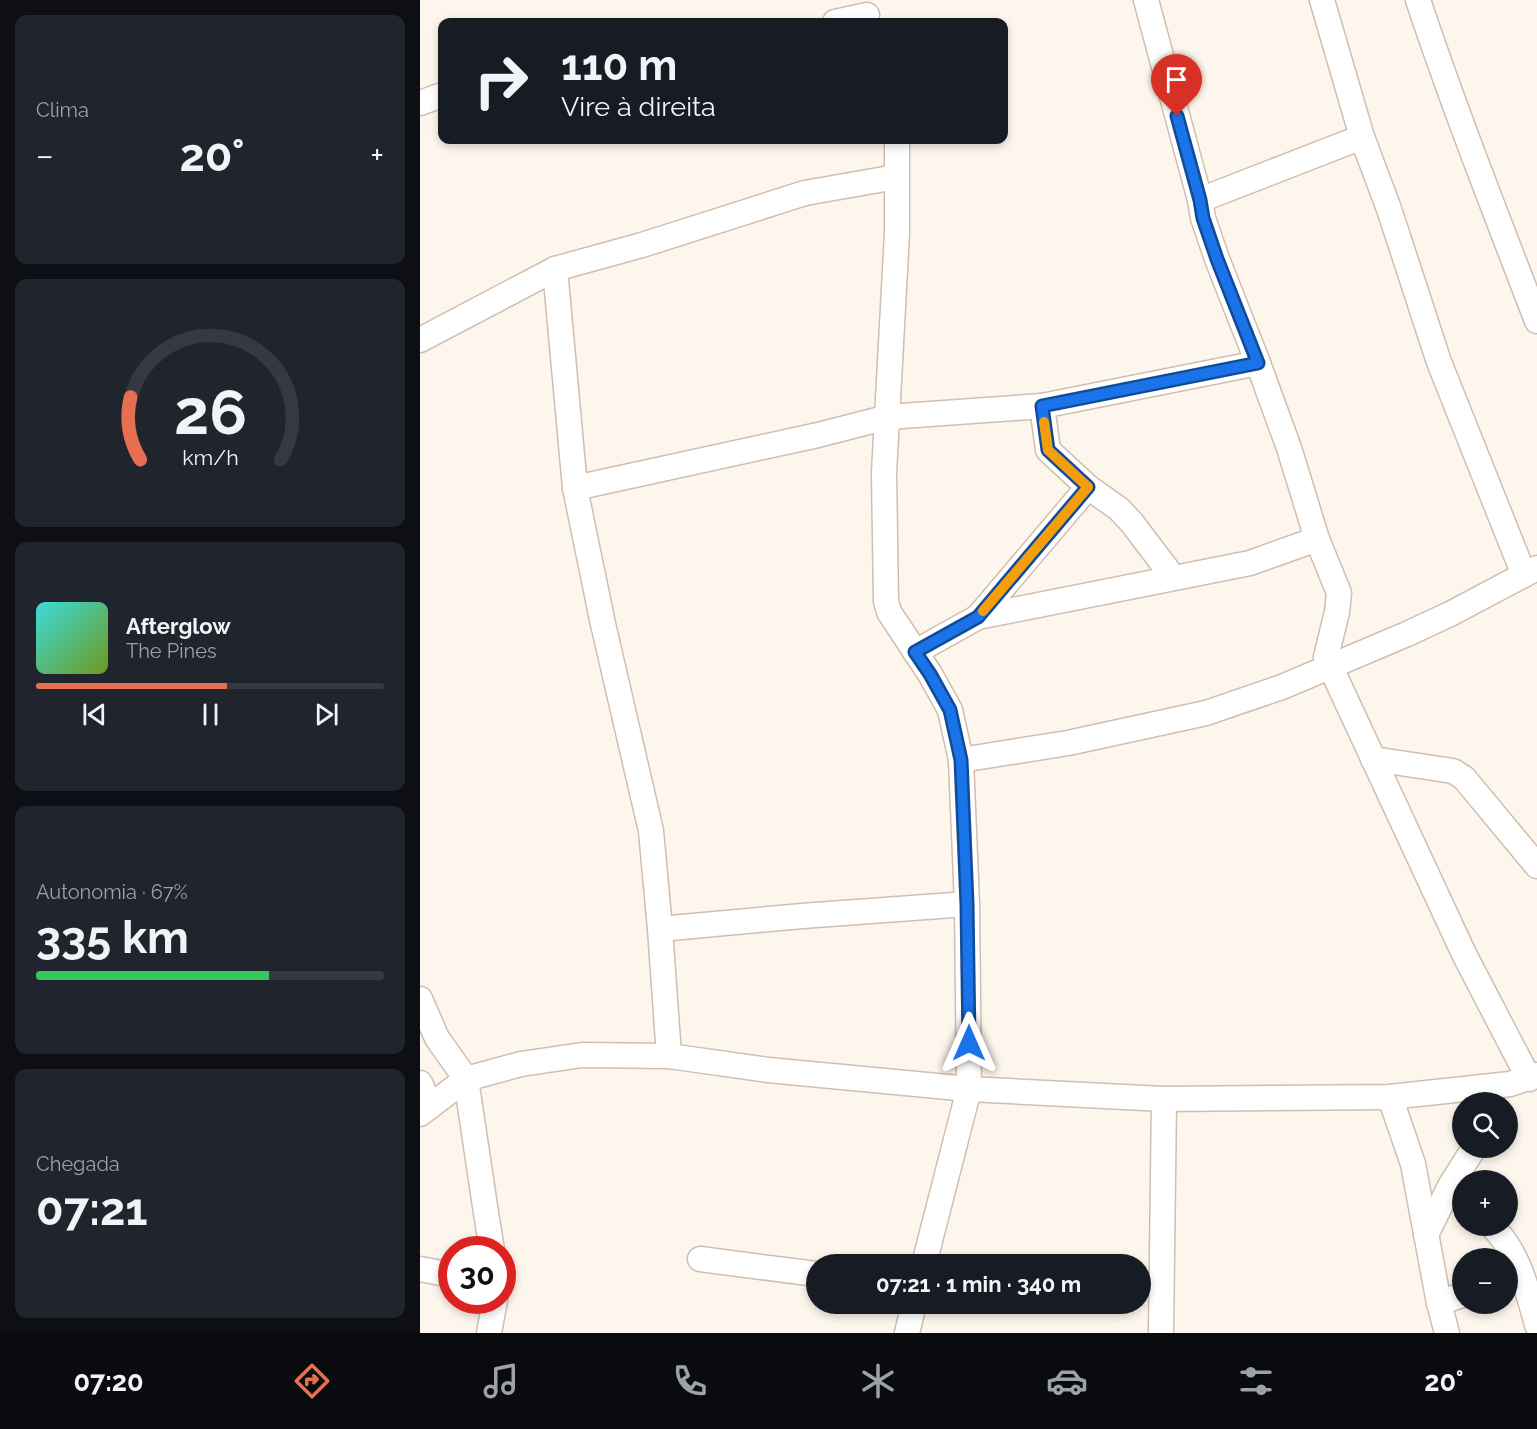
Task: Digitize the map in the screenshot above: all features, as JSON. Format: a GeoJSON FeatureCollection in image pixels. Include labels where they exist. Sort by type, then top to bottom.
{"type":"FeatureCollection","features":[{"type":"Feature","properties":{"kind":"street"},"geometry":{"type":"LineString","coordinates":[[420,1083],[425,1110],[466,1079],[521,1064],[582,1055],[669,1056],[768,1070],[969,1089],[1164,1099],[1390,1097],[1519,1085],[1464,954],[1326,657],[1337,612],[1339,593],[1317,538],[1289,448],[1203,218],[1146,0]]}},
{"type":"Feature","properties":{"kind":"street"},"geometry":{"type":"LineString","coordinates":[[961,760],[1068,743],[1206,713],[1281,687],[1407,634],[1531,572],[1439,362],[1389,209],[1362,137],[1322,0]]}},
{"type":"Feature","properties":{"kind":"street"},"geometry":{"type":"LineString","coordinates":[[1418,0],[1537,321]]}},
{"type":"Feature","properties":{"kind":"street"},"geometry":{"type":"LineString","coordinates":[[848,18],[867,12]]}},
{"type":"Feature","properties":{"kind":"street"},"geometry":{"type":"LineString","coordinates":[[420,103],[438,96]]}},
{"type":"Feature","properties":{"kind":"street"},"geometry":{"type":"LineString","coordinates":[[1200,200],[1362,137]]}},
{"type":"Feature","properties":{"kind":"street"},"geometry":{"type":"LineString","coordinates":[[897,144],[897,233],[884,473],[886,601],[889,612],[930,674],[950,710],[961,760],[967,904],[969,1089],[927,1254]]}},
{"type":"Feature","properties":{"kind":"street"},"geometry":{"type":"LineString","coordinates":[[420,340],[555,269],[642,245],[805,194],[896,177]]}},
{"type":"Feature","properties":{"kind":"street"},"geometry":{"type":"LineString","coordinates":[[555,269],[576,488],[603,624],[651,831],[669,1056]]}},
{"type":"Feature","properties":{"kind":"street"},"geometry":{"type":"LineString","coordinates":[[576,488],[818,435],[888,417],[1042,406],[1258,363]]}},
{"type":"Feature","properties":{"kind":"street"},"geometry":{"type":"LineString","coordinates":[[1042,406],[1048,450],[1088,487],[1119,509],[1173,578]]}},
{"type":"Feature","properties":{"kind":"street"},"geometry":{"type":"LineString","coordinates":[[978,617],[1088,487]]}},
{"type":"Feature","properties":{"kind":"street"},"geometry":{"type":"LineString","coordinates":[[915,652],[978,617],[1250,563],[1317,538]]}},
{"type":"Feature","properties":{"kind":"street"},"geometry":{"type":"LineString","coordinates":[[1373,759],[1453,771],[1464,778],[1537,866]]}},
{"type":"Feature","properties":{"kind":"street"},"geometry":{"type":"LineString","coordinates":[[660,929],[967,904]]}},
{"type":"Feature","properties":{"kind":"street"},"geometry":{"type":"LineString","coordinates":[[420,999],[429,1040],[466,1079],[490,1236]]}},
{"type":"Feature","properties":{"kind":"street"},"geometry":{"type":"LineString","coordinates":[[1390,1097],[1413,1164],[1439,1303],[1447,1333]]}},
{"type":"Feature","properties":{"kind":"street"},"geometry":{"type":"LineString","coordinates":[[1161,1333],[1164,1099]]}},
{"type":"Feature","properties":{"kind":"street"},"geometry":{"type":"LineString","coordinates":[[1413,1164],[1452,1189]]}},
{"type":"Feature","properties":{"kind":"street"},"geometry":{"type":"LineString","coordinates":[[1426,1235],[1452,1198]]}},
{"type":"Feature","properties":{"kind":"street"},"geometry":{"type":"LineString","coordinates":[[700,1259],[806,1273]]}},
{"type":"Feature","properties":{"kind":"street"},"geometry":{"type":"LineString","coordinates":[[420,1269],[438,1272]]}},
{"type":"Feature","properties":{"kind":"street"},"geometry":{"type":"LineString","coordinates":[[1518,1284],[1537,1325]]}},
{"type":"Feature","properties":{"kind":"street"},"geometry":{"type":"LineString","coordinates":[[1439,1303],[1452,1298]]}},
{"type":"Feature","properties":{"kind":"street"},"geometry":{"type":"LineString","coordinates":[[489,1333],[492,1314]]}},
{"type":"Feature","properties":{"kind":"street"},"geometry":{"type":"LineString","coordinates":[[907,1333],[912,1314]]}},
{"type":"Feature","properties":{"kind":"slow traffic"},"geometry":{"type":"LineString","coordinates":[[983,611],[1088,487],[1050,453],[1044,422]]}},
{"type":"Feature","properties":{"kind":"route"},"geometry":{"type":"LineString","coordinates":[[969,1043],[967,904],[961,760],[950,710],[915,652],[978,617],[1088,487],[1048,450],[1042,406],[1258,363],[1203,218],[1177,116]]}}]}
